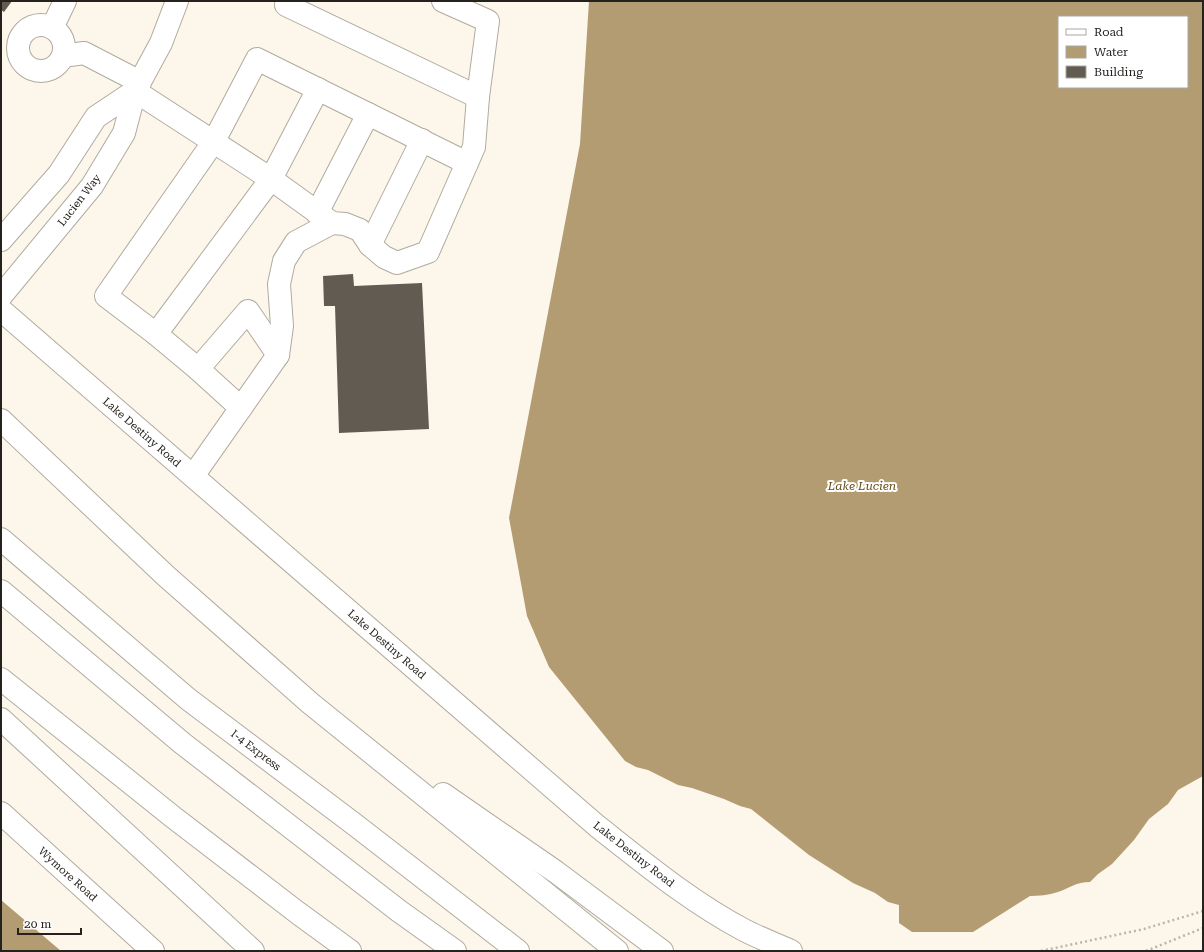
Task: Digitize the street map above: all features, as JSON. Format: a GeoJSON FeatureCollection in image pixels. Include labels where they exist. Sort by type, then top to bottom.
{"type":"FeatureCollection","features":[{"type":"Feature","properties":{"kind":"main road"},"geometry":{"type":"LineString","coordinates":[[52,28],[65,1]]}},
{"type":"Feature","properties":{"kind":"main road","name":"Lucien Way"},"geometry":{"type":"LineString","coordinates":[[1,296],[92,186],[124,133],[137,87],[161,43],[177,1]]}},
{"type":"Feature","properties":{"kind":"main road"},"geometry":{"type":"LineString","coordinates":[[287,1],[286,5],[478,97]]}},
{"type":"Feature","properties":{"kind":"main road"},"geometry":{"type":"LineString","coordinates":[[63,56],[84,53],[137,87],[325,218],[360,230],[370,245],[384,257],[397,263],[428,252],[474,147],[478,97],[488,21],[443,1]]}},
{"type":"Feature","properties":{"kind":"main road"},"geometry":{"type":"LineString","coordinates":[[40,25],[52,28],[60,34],[64,41],[63,56],[54,68],[47,71],[39,71],[25,65],[18,52],[18,44],[21,37],[32,26],[40,25]]}},
{"type":"Feature","properties":{"kind":"main road"},"geometry":{"type":"LineString","coordinates":[[241,408],[156,334],[106,296],[214,141],[257,59],[467,163]]}},
{"type":"Feature","properties":{"kind":"main road","name":"Lucien Way"},"geometry":{"type":"LineString","coordinates":[[1,240],[59,174],[96,116],[137,87]]}},
{"type":"Feature","properties":{"kind":"main road"},"geometry":{"type":"LineString","coordinates":[[156,334],[271,179],[318,89]]}},
{"type":"Feature","properties":{"kind":"main road"},"geometry":{"type":"LineString","coordinates":[[193,476],[278,355],[282,326],[279,284],[284,261],[296,242],[325,218],[368,114]]}},
{"type":"Feature","properties":{"kind":"main road"},"geometry":{"type":"LineString","coordinates":[[370,245],[422,140]]}},
{"type":"Feature","properties":{"kind":"main road","name":"Lake Destiny Road"},"geometry":{"type":"LineString","coordinates":[[1,310],[597,826],[667,881],[695,900],[744,930],[791,951]]}},
{"type":"Feature","properties":{"kind":"main road"},"geometry":{"type":"LineString","coordinates":[[198,369],[248,311],[278,355]]}},
{"type":"Feature","properties":{"kind":"main road"},"geometry":{"type":"LineString","coordinates":[[1,420],[166,576],[310,703],[617,951]]}},
{"type":"Feature","properties":{"kind":"main road","name":"I-4 Express"},"geometry":{"type":"LineString","coordinates":[[1,539],[188,699],[354,824],[518,951]]}},
{"type":"Feature","properties":{"kind":"main road"},"geometry":{"type":"LineString","coordinates":[[1,591],[182,743],[398,911],[455,951]]}},
{"type":"Feature","properties":{"kind":"main road"},"geometry":{"type":"LineString","coordinates":[[1,679],[173,817],[350,951]]}},
{"type":"Feature","properties":{"kind":"main road"},"geometry":{"type":"LineString","coordinates":[[310,703],[556,872],[662,951]]}},
{"type":"Feature","properties":{"kind":"main road"},"geometry":{"type":"LineString","coordinates":[[1,719],[253,951]]}},
{"type":"Feature","properties":{"kind":"main road","name":"Wymore Road"},"geometry":{"type":"LineString","coordinates":[[1,813],[153,951]]}},
{"type":"Feature","properties":{"kind":"path"},"geometry":{"type":"LineString","coordinates":[[1041,951],[1144,929],[1203,911]]}},
{"type":"Feature","properties":{"kind":"path"},"geometry":{"type":"LineString","coordinates":[[1146,951],[1203,928]]}},
{"type":"Feature","properties":{"kind":"water","name":"Lake Lucien"},"geometry":{"type":"Polygon","coordinates":[[[589,1],[1203,1],[1203,776],[1178,790],[1168,804],[1149,819],[1134,840],[1112,864],[1090,882],[1077,884],[1051,894],[1030,896],[973,932],[912,932],[899,923],[899,905],[888,902],[875,893],[853,883],[809,855],[751,809],[692,788],[678,785],[648,770],[636,767],[625,761],[549,667],[527,616],[509,518],[580,144],[589,1]]]}},
{"type":"Feature","properties":{"kind":"water"},"geometry":{"type":"Polygon","coordinates":[[[1,900],[61,951],[1,951],[1,900]]]}},
{"type":"Feature","properties":{"kind":"building"},"geometry":{"type":"Polygon","coordinates":[[[1,1],[12,1],[4,12],[1,10],[1,1]]]}},
{"type":"Feature","properties":{"kind":"building"},"geometry":{"type":"Polygon","coordinates":[[[353,274],[354,286],[422,283],[429,429],[339,433],[335,306],[324,306],[323,276],[353,274]]]}}]}
